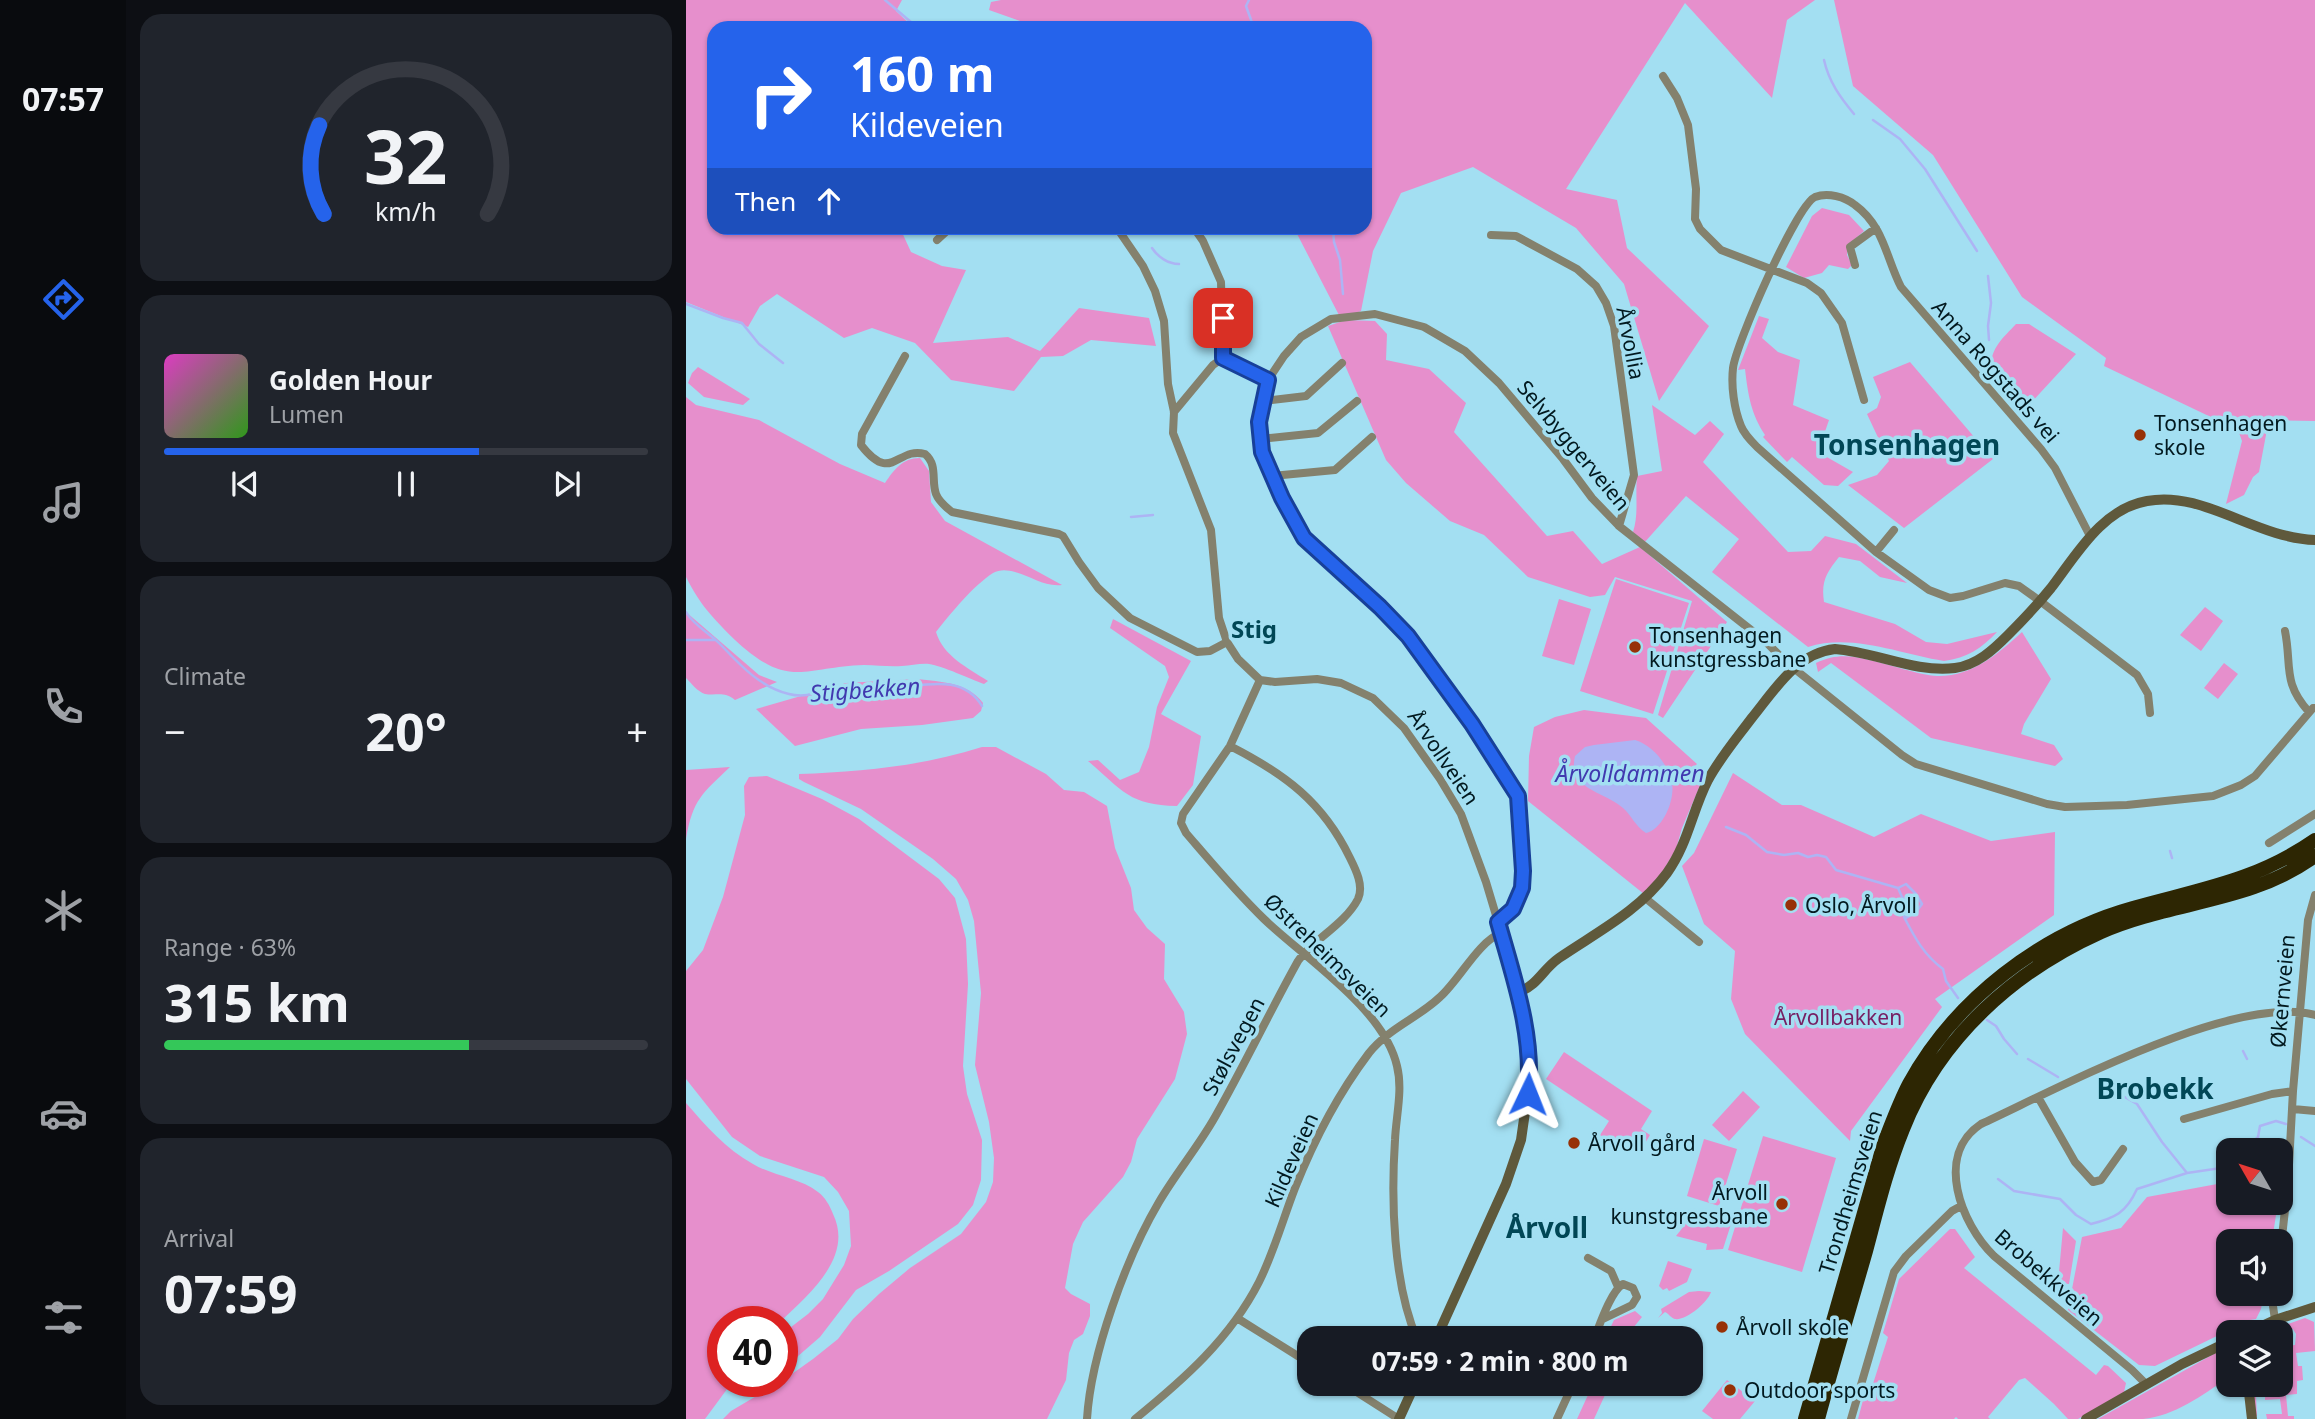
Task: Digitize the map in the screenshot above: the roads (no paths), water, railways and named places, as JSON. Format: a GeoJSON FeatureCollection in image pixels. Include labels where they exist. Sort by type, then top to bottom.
{"type":"FeatureCollection","features":[{"type":"Feature","properties":{"kind":"highway","name":"Trondheimsveien"},"geometry":{"type":"LineString","coordinates":[[1805,1419],[1888,1132],[1916,1072],[1962,1013],[2015,966],[2081,927],[2131,909],[2242,879],[2281,861],[2315,839]]}},
{"type":"Feature","properties":{"kind":"highway","name":"Trondheimsveien"},"geometry":{"type":"LineString","coordinates":[[1818,1419],[1889,1169],[1904,1126],[1933,1070],[1972,1022],[2004,990],[2023,976],[2085,939],[2132,922],[2248,891],[2315,856]]}},
{"type":"Feature","properties":{"kind":"street"},"geometry":{"type":"LineString","coordinates":[[1663,76],[1677,98],[1688,125],[1696,184],[1695,219],[1700,229],[1721,250],[1807,282],[1821,293],[1842,323],[1864,400]]}},
{"type":"Feature","properties":{"kind":"street","name":"Anna Rogstads vei"},"geometry":{"type":"LineString","coordinates":[[2090,536],[2059,475],[2041,449],[1901,287],[1886,245],[1876,228],[1855,205],[1842,198],[1829,195],[1816,197],[1805,204],[1738,345],[1733,368],[1733,387],[1741,428],[1774,463],[1876,552],[1936,594],[1950,598],[2005,583],[2019,586],[2137,675],[2148,694],[2150,713]]}},
{"type":"Feature","properties":{"kind":"street"},"geometry":{"type":"LineString","coordinates":[[1855,265],[1850,247],[1876,228]]}},
{"type":"Feature","properties":{"kind":"street","name":"Årvollia"},"geometry":{"type":"LineString","coordinates":[[1491,234],[1516,236],[1577,269],[1596,286],[1606,303],[1614,326],[1634,475],[1619,526]]}},
{"type":"Feature","properties":{"kind":"street"},"geometry":{"type":"LineString","coordinates":[[937,240],[942,235]]}},
{"type":"Feature","properties":{"kind":"street"},"geometry":{"type":"LineString","coordinates":[[1122,235],[1143,266],[1155,291],[1164,321],[1168,384],[1174,412],[1173,433],[1211,530],[1219,618],[1227,642],[1238,659],[1259,680]]}},
{"type":"Feature","properties":{"kind":"street"},"geometry":{"type":"LineString","coordinates":[[1199,235],[1221,282],[1223,358]]}},
{"type":"Feature","properties":{"kind":"street","name":"Selvbyggerveien"},"geometry":{"type":"LineString","coordinates":[[1498,922],[1509,914],[1518,902],[1523,881],[1518,796],[1472,724],[1408,636],[1304,538],[1262,452],[1259,422],[1268,380],[1301,337],[1331,319],[1375,314],[1424,327],[1465,351],[1499,383],[1592,498],[1619,526],[1916,764],[2047,804],[2065,807],[2127,805],[2213,796],[2241,785],[2255,776],[2312,710],[2294,690],[2288,676],[2285,631]]}},
{"type":"Feature","properties":{"kind":"street"},"geometry":{"type":"LineString","coordinates":[[905,356],[862,434],[861,445],[870,455],[893,464],[913,453],[925,454],[932,463],[936,494],[942,504],[952,512],[1059,534],[1098,588],[1130,618],[1197,652],[1210,651],[1227,642]]}},
{"type":"Feature","properties":{"kind":"street"},"geometry":{"type":"LineString","coordinates":[[1174,412],[1213,365],[1223,358]]}},
{"type":"Feature","properties":{"kind":"street"},"geometry":{"type":"LineString","coordinates":[[1223,358],[1268,380]]}},
{"type":"Feature","properties":{"kind":"street"},"geometry":{"type":"LineString","coordinates":[[1264,401],[1306,396],[1342,363]]}},
{"type":"Feature","properties":{"kind":"street"},"geometry":{"type":"LineString","coordinates":[[1261,439],[1318,433],[1357,401]]}},
{"type":"Feature","properties":{"kind":"street"},"geometry":{"type":"LineString","coordinates":[[1272,476],[1335,470],[1373,437]]}},
{"type":"Feature","properties":{"kind":"street"},"geometry":{"type":"LineString","coordinates":[[1519,992],[1534,985],[1555,961],[1609,927],[1658,885],[1680,852],[1707,782],[1721,758],[1781,682],[1795,668],[1818,653],[1835,649],[1932,668],[1962,667],[1990,652],[2040,601],[2102,524],[2124,509],[2144,501],[2167,499],[2200,505],[2276,535],[2315,540]]}},
{"type":"Feature","properties":{"kind":"street"},"geometry":{"type":"LineString","coordinates":[[1876,552],[1894,530]]}},
{"type":"Feature","properties":{"kind":"street","name":"Årvollveien"},"geometry":{"type":"LineString","coordinates":[[1259,680],[1275,682],[1317,679],[1341,682],[1362,691],[1392,715],[1424,754],[1461,814],[1519,992],[1528,1037],[1530,1077],[1521,1140],[1506,1184],[1442,1326]]}},
{"type":"Feature","properties":{"kind":"street","name":"Østreheimsveien"},"geometry":{"type":"LineString","coordinates":[[1259,680],[1230,746],[1182,814],[1181,824],[1246,902],[1359,1003],[1386,1036],[1397,1065],[1399,1084],[1393,1192],[1397,1250],[1413,1326]]}},
{"type":"Feature","properties":{"kind":"street","name":"Stølsvegen"},"geometry":{"type":"LineString","coordinates":[[1087,1419],[1100,1351],[1130,1259],[1159,1201],[1210,1126],[1303,954],[1348,912],[1357,900],[1360,886],[1357,873],[1332,826],[1300,789],[1267,766],[1230,746]]}},
{"type":"Feature","properties":{"kind":"street"},"geometry":{"type":"LineString","coordinates":[[2269,843],[2315,814]]}},
{"type":"Feature","properties":{"kind":"street","name":"Økernveien"},"geometry":{"type":"LineString","coordinates":[[2282,1229],[2299,1012],[2315,895]]}},
{"type":"Feature","properties":{"kind":"street"},"geometry":{"type":"LineString","coordinates":[[1644,897],[1699,942]]}},
{"type":"Feature","properties":{"kind":"street","name":"Kildeveien"},"geometry":{"type":"LineString","coordinates":[[1135,1419],[1195,1367],[1237,1318],[1263,1273],[1295,1188],[1324,1126],[1359,1067],[1386,1036],[1440,998],[1464,972],[1487,940],[1501,933]]}},
{"type":"Feature","properties":{"kind":"street","name":"Brobekkveien"},"geometry":{"type":"LineString","coordinates":[[2146,1384],[1990,1252],[1976,1236],[1961,1206],[1956,1167],[1958,1153],[1964,1140],[1981,1124],[2102,1069],[2210,1025],[2270,1013],[2299,1012],[2315,1015]]}},
{"type":"Feature","properties":{"kind":"street"},"geometry":{"type":"LineString","coordinates":[[2184,1119],[2272,1094],[2293,1091]]}},
{"type":"Feature","properties":{"kind":"street"},"geometry":{"type":"LineString","coordinates":[[2038,1097],[2075,1162],[2093,1182],[2101,1180],[2123,1149]]}},
{"type":"Feature","properties":{"kind":"street"},"geometry":{"type":"LineString","coordinates":[[2293,1109],[2315,1111]]}},
{"type":"Feature","properties":{"kind":"street"},"geometry":{"type":"LineString","coordinates":[[1851,1419],[1894,1272],[1906,1256],[1952,1211],[1961,1206]]}},
{"type":"Feature","properties":{"kind":"street"},"geometry":{"type":"LineString","coordinates":[[1588,1258],[1611,1271],[1618,1287]]}},
{"type":"Feature","properties":{"kind":"street"},"geometry":{"type":"LineString","coordinates":[[1600,1326],[1603,1318],[1618,1287],[1623,1284],[1633,1288],[1636,1301],[1628,1308],[1603,1318]]}},
{"type":"Feature","properties":{"kind":"street"},"geometry":{"type":"LineString","coordinates":[[2273,1306],[2275,1320],[2315,1307]]}},
{"type":"Feature","properties":{"kind":"street"},"geometry":{"type":"LineString","coordinates":[[1237,1318],[1297,1356]]}},
{"type":"Feature","properties":{"kind":"street"},"geometry":{"type":"LineString","coordinates":[[2085,1419],[2216,1348]]}},
{"type":"Feature","properties":{"kind":"street"},"geometry":{"type":"LineString","coordinates":[[1363,1396],[1399,1419],[1410,1396]]}},
{"type":"Feature","properties":{"kind":"street"},"geometry":{"type":"LineString","coordinates":[[1557,1419],[1568,1396]]}},
{"type":"Feature","properties":{"kind":"street"},"geometry":{"type":"LineString","coordinates":[[2249,1397],[2252,1419]]}},
{"type":"Feature","properties":{"kind":"water","name":"Årvolldammen"},"geometry":{"type":"Polygon","coordinates":[[[1635,740],[1658,755],[1669,773],[1672,786],[1668,811],[1658,825],[1646,833],[1623,808],[1582,783],[1576,776],[1574,767],[1575,756],[1585,747],[1635,740]]]}},
{"type":"Feature","properties":{"kind":"waterway"},"geometry":{"type":"LineString","coordinates":[[885,0],[910,21]]}},
{"type":"Feature","properties":{"kind":"waterway"},"geometry":{"type":"LineString","coordinates":[[1249,0],[1246,6],[1251,21]]}},
{"type":"Feature","properties":{"kind":"waterway"},"geometry":{"type":"LineString","coordinates":[[1824,60],[1836,89],[1854,114]]}},
{"type":"Feature","properties":{"kind":"waterway"},"geometry":{"type":"LineString","coordinates":[[1873,120],[1900,139],[1925,169],[1977,251]]}},
{"type":"Feature","properties":{"kind":"waterway"},"geometry":{"type":"LineString","coordinates":[[1334,235],[1340,260],[1343,294]]}},
{"type":"Feature","properties":{"kind":"waterway"},"geometry":{"type":"LineString","coordinates":[[1152,248],[1164,259],[1179,264]]}},
{"type":"Feature","properties":{"kind":"waterway"},"geometry":{"type":"LineString","coordinates":[[1988,276],[1991,303],[1989,340]]}},
{"type":"Feature","properties":{"kind":"waterway"},"geometry":{"type":"LineString","coordinates":[[686,304],[742,323],[759,344],[783,363]]}},
{"type":"Feature","properties":{"kind":"waterway"},"geometry":{"type":"LineString","coordinates":[[1131,517],[1153,515]]}},
{"type":"Feature","properties":{"kind":"waterway","name":"Stigbekken"},"geometry":{"type":"LineString","coordinates":[[686,612],[751,674],[779,691],[802,695],[847,686],[889,688],[940,684],[963,689],[973,695],[982,706]]}},
{"type":"Feature","properties":{"kind":"waterway"},"geometry":{"type":"LineString","coordinates":[[686,640],[714,640]]}},
{"type":"Feature","properties":{"kind":"waterway"},"geometry":{"type":"LineString","coordinates":[[1726,827],[1746,835],[1767,852],[1826,857],[1836,870],[1898,888],[1902,897],[1911,905],[1904,917],[1908,925],[1925,952],[1943,969],[1946,981],[1958,998]]}},
{"type":"Feature","properties":{"kind":"waterway"},"geometry":{"type":"LineString","coordinates":[[2170,851],[2172,858]]}},
{"type":"Feature","properties":{"kind":"waterway"},"geometry":{"type":"LineString","coordinates":[[1898,888],[1906,884],[1922,904],[1906,918]]}},
{"type":"Feature","properties":{"kind":"waterway"},"geometry":{"type":"LineString","coordinates":[[1987,1020],[1996,1026],[2017,1054]]}},
{"type":"Feature","properties":{"kind":"waterway"},"geometry":{"type":"LineString","coordinates":[[2243,1051],[2247,1059]]}},
{"type":"Feature","properties":{"kind":"waterway"},"geometry":{"type":"LineString","coordinates":[[2028,1059],[2058,1077]]}},
{"type":"Feature","properties":{"kind":"waterway"},"geometry":{"type":"LineString","coordinates":[[2102,1087],[2107,1087],[2137,1104],[2187,1173],[2216,1169]]}},
{"type":"Feature","properties":{"kind":"waterway"},"geometry":{"type":"LineString","coordinates":[[2257,1138],[2260,1126],[2276,1121],[2286,1124]]}},
{"type":"Feature","properties":{"kind":"waterway"},"geometry":{"type":"LineString","coordinates":[[2301,1137],[2315,1146]]}},
{"type":"Feature","properties":{"kind":"waterway"},"geometry":{"type":"LineString","coordinates":[[1998,1179],[2014,1191],[2060,1199],[2076,1215],[2091,1224],[2119,1213],[2129,1204],[2137,1189],[2187,1173]]}},
{"type":"Feature","properties":{"kind":"place","name":"Tonsenhagen skole"},"geometry":{"type":"Point","coordinates":[2140,435]}},
{"type":"Feature","properties":{"kind":"place","name":"Tonsenhagen kunstgressbane"},"geometry":{"type":"Point","coordinates":[1635,647]}},
{"type":"Feature","properties":{"kind":"place","name":"Oslo, Årvoll"},"geometry":{"type":"Point","coordinates":[1791,905]}},
{"type":"Feature","properties":{"kind":"place","name":"Årvoll gård"},"geometry":{"type":"Point","coordinates":[1574,1143]}},
{"type":"Feature","properties":{"kind":"place","name":"Årvoll kunstgressbane"},"geometry":{"type":"Point","coordinates":[1782,1204]}},
{"type":"Feature","properties":{"kind":"place","name":"Årvoll skole"},"geometry":{"type":"Point","coordinates":[1722,1327]}},
{"type":"Feature","properties":{"kind":"place","name":"Outdoor sports"},"geometry":{"type":"Point","coordinates":[1730,1390]}},
{"type":"Feature","properties":{"kind":"district","name":"Tonsenhagen"},"geometry":{"type":"Point","coordinates":[1907,444]}},
{"type":"Feature","properties":{"kind":"district","name":"Stig"},"geometry":{"type":"Point","coordinates":[1254,628]}},
{"type":"Feature","properties":{"kind":"district","name":"Brobekk"},"geometry":{"type":"Point","coordinates":[2155,1088]}},
{"type":"Feature","properties":{"kind":"district","name":"Årvoll"},"geometry":{"type":"Point","coordinates":[1547,1227]}},
{"type":"Feature","properties":{"kind":"park label","name":"Årvollbakken"},"geometry":{"type":"Point","coordinates":[1838,1017]}}]}
